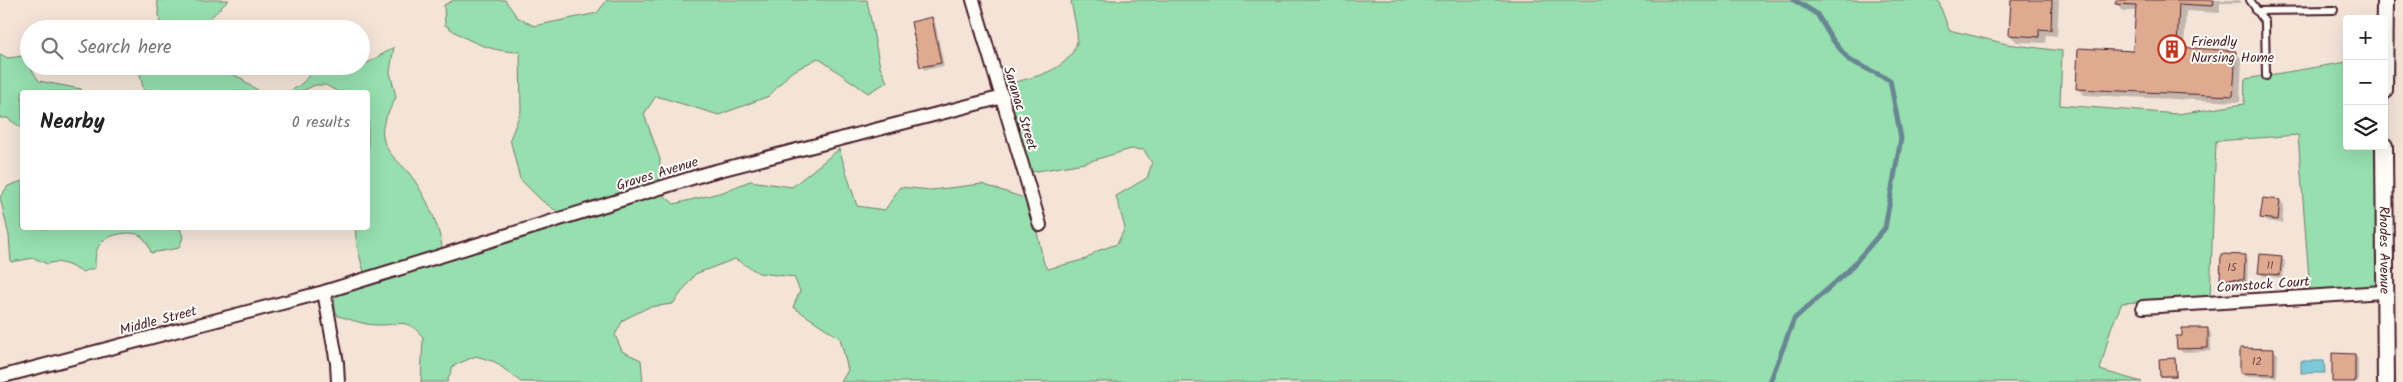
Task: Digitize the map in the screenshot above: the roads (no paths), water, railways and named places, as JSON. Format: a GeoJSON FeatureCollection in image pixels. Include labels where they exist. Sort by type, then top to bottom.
{"type":"FeatureCollection","features":[{"type":"Feature","properties":{"kind":"street","name":"Saranac Street"},"geometry":{"type":"LineString","coordinates":[[973,0],[1040,225]]}},
{"type":"Feature","properties":{"kind":"street"},"geometry":{"type":"LineString","coordinates":[[2384,60],[2385,0]]}},
{"type":"Feature","properties":{"kind":"street","name":"Graves Avenue"},"geometry":{"type":"LineString","coordinates":[[324,292],[708,173],[1002,97]]}},
{"type":"Feature","properties":{"kind":"street","name":"Rhodes Avenue"},"geometry":{"type":"LineString","coordinates":[[2384,150],[2386,382]]}},
{"type":"Feature","properties":{"kind":"street"},"geometry":{"type":"LineString","coordinates":[[324,292],[337,363],[338,382]]}},
{"type":"Feature","properties":{"kind":"street","name":"Middle Street"},"geometry":{"type":"LineString","coordinates":[[0,377],[324,292]]}},
{"type":"Feature","properties":{"kind":"street","name":"Comstock Court"},"geometry":{"type":"LineString","coordinates":[[2143,306],[2384,292]]}},
{"type":"Feature","properties":{"kind":"lane"},"geometry":{"type":"LineString","coordinates":[[2250,0],[2265,22],[2266,76]]}},
{"type":"Feature","properties":{"kind":"lane"},"geometry":{"type":"LineString","coordinates":[[2256,11],[2334,10]]}},
{"type":"Feature","properties":{"kind":"water"},"geometry":{"type":"Polygon","coordinates":[[[2301,361],[2324,361],[2325,373],[2301,373],[2301,361]]]}},
{"type":"Feature","properties":{"kind":"waterway"},"geometry":{"type":"LineString","coordinates":[[1770,382],[1794,319],[1848,271],[1885,228],[1901,138],[1890,80],[1849,60],[1832,39],[1817,14],[1794,0]]}},
{"type":"Feature","properties":{"kind":"place","name":"Friendly Nursing Home"},"geometry":{"type":"Point","coordinates":[2172,49]}}]}
